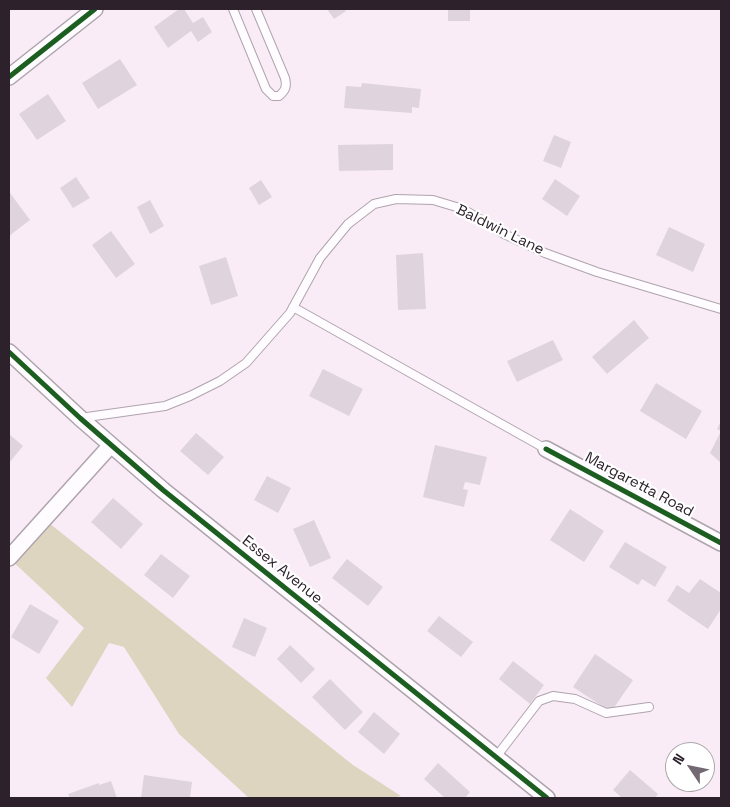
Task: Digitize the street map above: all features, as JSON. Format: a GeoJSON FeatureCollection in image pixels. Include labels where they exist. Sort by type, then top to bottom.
{"type":"FeatureCollection","features":[{"type":"Feature","properties":{"kind":"street"},"geometry":{"type":"LineString","coordinates":[[9,77],[95,9]]}},
{"type":"Feature","properties":{"kind":"street","name":"Essex Avenue"},"geometry":{"type":"LineString","coordinates":[[9,352],[80,418],[163,490],[547,798]]}},
{"type":"Feature","properties":{"kind":"street"},"geometry":{"type":"LineString","coordinates":[[9,558],[111,445]]}},
{"type":"Feature","properties":{"kind":"street","name":"Margaretta Road"},"geometry":{"type":"LineString","coordinates":[[546,449],[721,543]]}},
{"type":"Feature","properties":{"kind":"lane"},"geometry":{"type":"LineString","coordinates":[[233,9],[266,89],[273,96],[279,96],[287,85],[256,9]]}},
{"type":"Feature","properties":{"kind":"lane","name":"Baldwin Lane"},"geometry":{"type":"LineString","coordinates":[[80,418],[165,406],[190,396],[246,363],[293,307],[320,258],[348,224],[374,204],[396,200],[433,200],[463,209],[504,234],[545,253],[597,272],[721,309]]}},
{"type":"Feature","properties":{"kind":"lane","name":"Margaretta Road"},"geometry":{"type":"LineString","coordinates":[[293,307],[546,449]]}},
{"type":"Feature","properties":{"kind":"lane"},"geometry":{"type":"LineString","coordinates":[[496,757],[539,702],[553,696],[574,699],[606,713],[649,707]]}},
{"type":"Feature","properties":{"kind":"shaded area"},"geometry":{"type":"Polygon","coordinates":[[[44,519],[353,765],[401,796],[391,798],[249,798],[179,734],[124,647],[109,643],[72,707],[46,678],[84,628],[9,558],[44,519]]]}},
{"type":"Feature","properties":{"kind":"building"},"geometry":{"type":"Polygon","coordinates":[[[179,9],[184,9],[193,23],[203,17],[212,32],[198,42],[191,31],[168,48],[154,27],[179,9]]]}},
{"type":"Feature","properties":{"kind":"building"},"geometry":{"type":"Polygon","coordinates":[[[327,9],[344,9],[346,11],[334,19],[327,9]]]}},
{"type":"Feature","properties":{"kind":"building"},"geometry":{"type":"Polygon","coordinates":[[[448,9],[470,9],[470,21],[448,21],[448,9]]]}},
{"type":"Feature","properties":{"kind":"building"},"geometry":{"type":"Polygon","coordinates":[[[120,59],[137,85],[98,109],[82,83],[120,59]]]}},
{"type":"Feature","properties":{"kind":"building"},"geometry":{"type":"Polygon","coordinates":[[[362,83],[421,89],[419,108],[412,107],[412,113],[344,108],[346,86],[361,87],[362,83]]]}},
{"type":"Feature","properties":{"kind":"building"},"geometry":{"type":"Polygon","coordinates":[[[48,94],[66,121],[37,140],[19,114],[48,94]]]}},
{"type":"Feature","properties":{"kind":"building"},"geometry":{"type":"Polygon","coordinates":[[[554,135],[571,142],[561,168],[543,161],[554,135]]]}},
{"type":"Feature","properties":{"kind":"building"},"geometry":{"type":"Polygon","coordinates":[[[393,144],[393,170],[339,171],[338,145],[393,144]]]}},
{"type":"Feature","properties":{"kind":"building"},"geometry":{"type":"Polygon","coordinates":[[[76,177],[90,198],[73,208],[60,188],[76,177]]]}},
{"type":"Feature","properties":{"kind":"building"},"geometry":{"type":"Polygon","coordinates":[[[555,179],[580,196],[567,216],[542,199],[555,179]]]}},
{"type":"Feature","properties":{"kind":"building"},"geometry":{"type":"Polygon","coordinates":[[[261,180],[272,197],[259,205],[249,188],[261,180]]]}},
{"type":"Feature","properties":{"kind":"building"},"geometry":{"type":"Polygon","coordinates":[[[9,194],[30,220],[9,236],[9,194]]]}},
{"type":"Feature","properties":{"kind":"building"},"geometry":{"type":"Polygon","coordinates":[[[150,200],[164,226],[150,234],[137,207],[150,200]]]}},
{"type":"Feature","properties":{"kind":"building"},"geometry":{"type":"Polygon","coordinates":[[[669,227],[705,244],[693,272],[656,255],[669,227]]]}},
{"type":"Feature","properties":{"kind":"building"},"geometry":{"type":"Polygon","coordinates":[[[111,231],[135,264],[116,278],[92,245],[111,231]]]}},
{"type":"Feature","properties":{"kind":"building"},"geometry":{"type":"Polygon","coordinates":[[[423,253],[426,309],[398,310],[396,255],[423,253]]]}},
{"type":"Feature","properties":{"kind":"building"},"geometry":{"type":"Polygon","coordinates":[[[226,257],[238,296],[211,305],[199,266],[226,257]]]}},
{"type":"Feature","properties":{"kind":"building"},"geometry":{"type":"Polygon","coordinates":[[[634,320],[649,338],[607,374],[592,357],[634,320]]]}},
{"type":"Feature","properties":{"kind":"building"},"geometry":{"type":"Polygon","coordinates":[[[553,340],[563,360],[517,382],[507,361],[553,340]]]}},
{"type":"Feature","properties":{"kind":"building"},"geometry":{"type":"Polygon","coordinates":[[[323,369],[363,389],[349,416],[309,396],[323,369]]]}},
{"type":"Feature","properties":{"kind":"building"},"geometry":{"type":"Polygon","coordinates":[[[656,383],[702,411],[686,439],[640,411],[656,383]]]}},
{"type":"Feature","properties":{"kind":"building"},"geometry":{"type":"Polygon","coordinates":[[[721,421],[721,431],[717,429],[721,421]]]}},
{"type":"Feature","properties":{"kind":"building"},"geometry":{"type":"Polygon","coordinates":[[[721,431],[721,463],[710,453],[721,431]]]}},
{"type":"Feature","properties":{"kind":"building"},"geometry":{"type":"Polygon","coordinates":[[[196,433],[224,457],[208,475],[180,451],[196,433]]]}},
{"type":"Feature","properties":{"kind":"building"},"geometry":{"type":"Polygon","coordinates":[[[9,434],[23,446],[9,463],[9,434]]]}},
{"type":"Feature","properties":{"kind":"building"},"geometry":{"type":"Polygon","coordinates":[[[435,445],[487,457],[480,485],[465,482],[463,489],[468,490],[464,507],[423,497],[435,445]]]}},
{"type":"Feature","properties":{"kind":"building"},"geometry":{"type":"Polygon","coordinates":[[[267,476],[291,488],[278,513],[254,500],[267,476]]]}},
{"type":"Feature","properties":{"kind":"building"},"geometry":{"type":"Polygon","coordinates":[[[113,498],[143,524],[121,549],[91,522],[113,498]]]}},
{"type":"Feature","properties":{"kind":"building"},"geometry":{"type":"Polygon","coordinates":[[[570,509],[604,531],[584,562],[550,540],[570,509]]]}},
{"type":"Feature","properties":{"kind":"building"},"geometry":{"type":"Polygon","coordinates":[[[314,520],[331,558],[310,567],[293,529],[314,520]]]}},
{"type":"Feature","properties":{"kind":"building"},"geometry":{"type":"Polygon","coordinates":[[[625,542],[667,567],[655,587],[642,579],[638,585],[609,567],[625,542]]]}},
{"type":"Feature","properties":{"kind":"building"},"geometry":{"type":"Polygon","coordinates":[[[161,554],[190,576],[173,598],[144,575],[161,554]]]}},
{"type":"Feature","properties":{"kind":"building"},"geometry":{"type":"Polygon","coordinates":[[[347,559],[383,587],[368,606],[332,578],[347,559]]]}},
{"type":"Feature","properties":{"kind":"building"},"geometry":{"type":"Polygon","coordinates":[[[700,579],[721,593],[721,609],[708,629],[667,601],[677,585],[689,593],[700,579]]]}},
{"type":"Feature","properties":{"kind":"building"},"geometry":{"type":"Polygon","coordinates":[[[30,604],[59,621],[39,654],[11,637],[30,604]]]}},
{"type":"Feature","properties":{"kind":"building"},"geometry":{"type":"Polygon","coordinates":[[[439,616],[473,642],[461,657],[427,631],[439,616]]]}},
{"type":"Feature","properties":{"kind":"building"},"geometry":{"type":"Polygon","coordinates":[[[244,618],[267,628],[255,657],[232,647],[244,618]]]}},
{"type":"Feature","properties":{"kind":"building"},"geometry":{"type":"Polygon","coordinates":[[[290,645],[315,669],[301,683],[277,659],[290,645]]]}},
{"type":"Feature","properties":{"kind":"building"},"geometry":{"type":"Polygon","coordinates":[[[595,654],[633,680],[611,712],[573,687],[595,654]]]}},
{"type":"Feature","properties":{"kind":"building"},"geometry":{"type":"Polygon","coordinates":[[[513,661],[544,685],[530,704],[499,679],[513,661]]]}},
{"type":"Feature","properties":{"kind":"building"},"geometry":{"type":"Polygon","coordinates":[[[330,679],[363,712],[345,730],[312,697],[330,679]]]}},
{"type":"Feature","properties":{"kind":"building"},"geometry":{"type":"Polygon","coordinates":[[[374,712],[400,734],[384,754],[358,732],[374,712]]]}},
{"type":"Feature","properties":{"kind":"building"},"geometry":{"type":"Polygon","coordinates":[[[438,763],[470,792],[465,798],[445,798],[424,779],[438,763]]]}},
{"type":"Feature","properties":{"kind":"building"},"geometry":{"type":"Polygon","coordinates":[[[630,770],[658,794],[655,798],[622,798],[613,790],[630,770]]]}},
{"type":"Feature","properties":{"kind":"building"},"geometry":{"type":"Polygon","coordinates":[[[144,775],[192,782],[190,798],[141,798],[144,775]]]}},
{"type":"Feature","properties":{"kind":"building"},"geometry":{"type":"Polygon","coordinates":[[[111,781],[117,798],[70,798],[68,794],[99,783],[99,785],[111,781]]]}},
{"type":"Feature","properties":{"kind":"cycle path"},"geometry":{"type":"LineString","coordinates":[[9,77],[95,9]]}},
{"type":"Feature","properties":{"kind":"cycle path"},"geometry":{"type":"LineString","coordinates":[[9,352],[80,418],[163,490],[547,798]]}},
{"type":"Feature","properties":{"kind":"cycle path"},"geometry":{"type":"LineString","coordinates":[[546,449],[721,543]]}}]}
